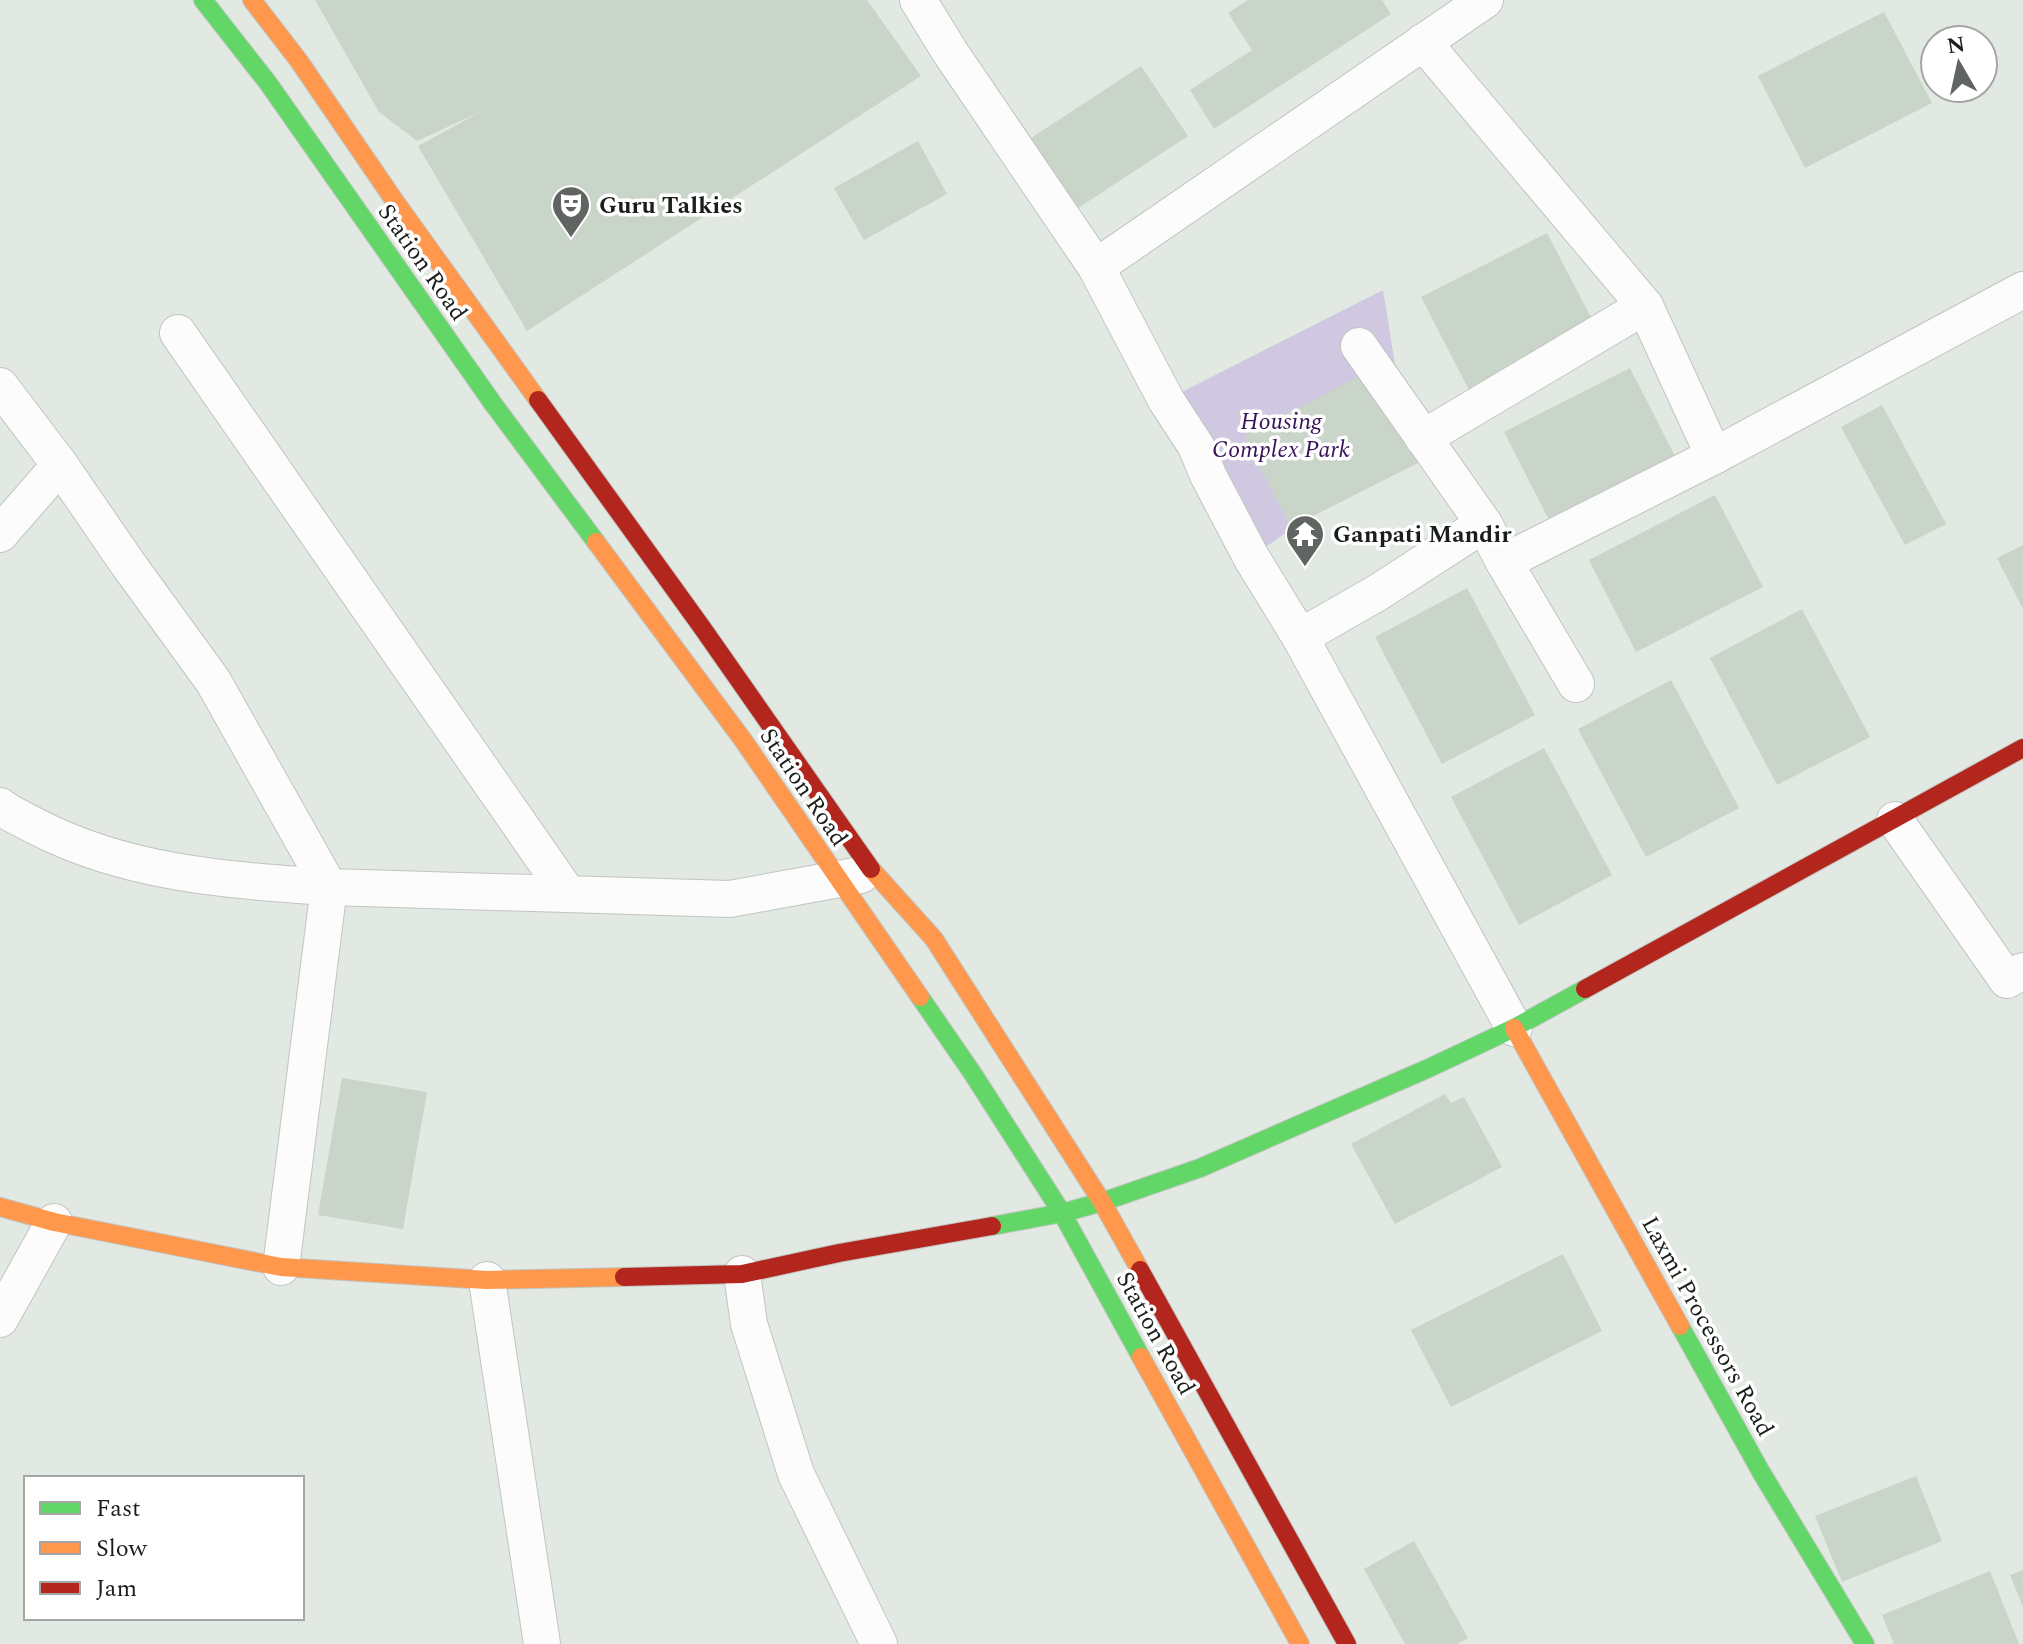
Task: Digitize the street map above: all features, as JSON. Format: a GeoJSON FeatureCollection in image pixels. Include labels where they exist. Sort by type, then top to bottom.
{"type":"FeatureCollection","features":[{"type":"Feature","properties":{"kind":"main road","name":"Station Road"},"geometry":{"type":"LineString","coordinates":[[203,0],[268,83],[494,405],[743,740],[973,1074],[1062,1213],[1300,1644]]}},
{"type":"Feature","properties":{"kind":"main road","name":"Station Road"},"geometry":{"type":"LineString","coordinates":[[252,0],[299,61],[874,873],[934,939],[1102,1202],[1347,1644]]}},
{"type":"Feature","properties":{"kind":"main road"},"geometry":{"type":"LineString","coordinates":[[0,1207],[54,1222],[281,1267],[487,1280],[742,1274],[839,1253],[1062,1213],[1200,1168],[1514,1028],[2023,748]]}},
{"type":"Feature","properties":{"kind":"main road","name":"Laxmi Processors Road"},"geometry":{"type":"LineString","coordinates":[[1514,1028],[1761,1472],[1865,1644]]}},
{"type":"Feature","properties":{"kind":"street"},"geometry":{"type":"LineString","coordinates":[[918,0],[1096,267],[1166,400],[1196,446],[1251,557],[1300,637],[1514,1028]]}},
{"type":"Feature","properties":{"kind":"street"},"geometry":{"type":"LineString","coordinates":[[1096,267],[1485,0]]}},
{"type":"Feature","properties":{"kind":"street"},"geometry":{"type":"LineString","coordinates":[[1423,42],[1645,306],[1714,456]]}},
{"type":"Feature","properties":{"kind":"street"},"geometry":{"type":"LineString","coordinates":[[1504,562],[1714,456],[2023,290]]}},
{"type":"Feature","properties":{"kind":"street"},"geometry":{"type":"LineString","coordinates":[[1423,438],[1645,306]]}},
{"type":"Feature","properties":{"kind":"street"},"geometry":{"type":"LineString","coordinates":[[178,333],[568,894]]}},
{"type":"Feature","properties":{"kind":"street"},"geometry":{"type":"LineString","coordinates":[[1359,346],[1484,524],[1576,684]]}},
{"type":"Feature","properties":{"kind":"street"},"geometry":{"type":"LineString","coordinates":[[0,386],[213,681],[329,887],[281,1267]]}},
{"type":"Feature","properties":{"kind":"street"},"geometry":{"type":"LineString","coordinates":[[0,534],[60,465]]}},
{"type":"Feature","properties":{"kind":"street"},"geometry":{"type":"LineString","coordinates":[[1300,637],[1377,593],[1484,524]]}},
{"type":"Feature","properties":{"kind":"street"},"geometry":{"type":"LineString","coordinates":[[0,806],[66,841],[147,867],[238,881],[329,887],[730,899],[874,873]]}},
{"type":"Feature","properties":{"kind":"street"},"geometry":{"type":"LineString","coordinates":[[1895,820],[2007,980],[2023,971]]}},
{"type":"Feature","properties":{"kind":"street"},"geometry":{"type":"LineString","coordinates":[[0,1319],[54,1222]]}},
{"type":"Feature","properties":{"kind":"street"},"geometry":{"type":"LineString","coordinates":[[742,1274],[749,1324],[796,1474],[879,1644]]}},
{"type":"Feature","properties":{"kind":"street"},"geometry":{"type":"LineString","coordinates":[[487,1280],[542,1644]]}},
{"type":"Feature","properties":{"kind":"green space","name":"Housing Complex Park"},"geometry":{"type":"Polygon","coordinates":[[[1383,290],[1399,389],[1436,429],[1251,557],[1166,400],[1383,290]]]}},
{"type":"Feature","properties":{"kind":"building","name":"Guru Talkies"},"geometry":{"type":"Polygon","coordinates":[[[315,0],[867,0],[921,76],[527,331],[418,146],[482,111],[417,141],[379,112],[315,0]]]}},
{"type":"Feature","properties":{"kind":"building"},"geometry":{"type":"Polygon","coordinates":[[[1248,0],[1382,0],[1391,14],[1214,129],[1190,90],[1252,50],[1228,13],[1248,0]]]}},
{"type":"Feature","properties":{"kind":"building"},"geometry":{"type":"Polygon","coordinates":[[[1884,12],[1919,78],[1919,104],[1930,104],[1805,168],[1758,76],[1884,12]]]}},
{"type":"Feature","properties":{"kind":"building"},"geometry":{"type":"Polygon","coordinates":[[[1141,66],[1188,136],[1078,208],[1031,138],[1141,66]]]}},
{"type":"Feature","properties":{"kind":"building"},"geometry":{"type":"Polygon","coordinates":[[[918,141],[947,194],[864,240],[834,188],[918,141]]]}},
{"type":"Feature","properties":{"kind":"building"},"geometry":{"type":"Polygon","coordinates":[[[1547,233],[1595,325],[1469,390],[1421,297],[1547,233]]]}},
{"type":"Feature","properties":{"kind":"building"},"geometry":{"type":"Polygon","coordinates":[[[1630,368],[1677,460],[1551,524],[1504,432],[1630,368]]]}},
{"type":"Feature","properties":{"kind":"building"},"geometry":{"type":"Polygon","coordinates":[[[1370,371],[1418,463],[1291,527],[1244,436],[1370,371]]]}},
{"type":"Feature","properties":{"kind":"building"},"geometry":{"type":"Polygon","coordinates":[[[1882,405],[1946,524],[1905,545],[1841,427],[1882,405]]]}},
{"type":"Feature","properties":{"kind":"building"},"geometry":{"type":"Polygon","coordinates":[[[1715,495],[1763,587],[1636,652],[1589,560],[1715,495]]]}},
{"type":"Feature","properties":{"kind":"building"},"geometry":{"type":"Polygon","coordinates":[[[2023,545],[2023,609],[1997,558],[2023,545]]]}},
{"type":"Feature","properties":{"kind":"building"},"geometry":{"type":"Polygon","coordinates":[[[1467,588],[1535,715],[1442,764],[1375,637],[1467,588]]]}},
{"type":"Feature","properties":{"kind":"building"},"geometry":{"type":"Polygon","coordinates":[[[1802,609],[1870,737],[1777,785],[1710,658],[1802,609]]]}},
{"type":"Feature","properties":{"kind":"building"},"geometry":{"type":"Polygon","coordinates":[[[1671,680],[1739,808],[1646,857],[1578,729],[1671,680]]]}},
{"type":"Feature","properties":{"kind":"building"},"geometry":{"type":"Polygon","coordinates":[[[1544,748],[1612,875],[1519,925],[1451,797],[1544,748]]]}},
{"type":"Feature","properties":{"kind":"building"},"geometry":{"type":"Polygon","coordinates":[[[342,1078],[427,1092],[403,1229],[318,1215],[342,1078]]]}},
{"type":"Feature","properties":{"kind":"building"},"geometry":{"type":"Polygon","coordinates":[[[1445,1094],[1451,1103],[1464,1097],[1502,1167],[1395,1224],[1351,1144],[1445,1094]]]}},
{"type":"Feature","properties":{"kind":"building"},"geometry":{"type":"Polygon","coordinates":[[[1563,1254],[1602,1331],[1451,1407],[1411,1330],[1563,1254]]]}},
{"type":"Feature","properties":{"kind":"building"},"geometry":{"type":"Polygon","coordinates":[[[1916,1476],[1942,1541],[1842,1582],[1815,1516],[1916,1476]]]}},
{"type":"Feature","properties":{"kind":"building"},"geometry":{"type":"Polygon","coordinates":[[[1414,1541],[1468,1638],[1457,1644],[1405,1644],[1364,1569],[1414,1541]]]}},
{"type":"Feature","properties":{"kind":"building"},"geometry":{"type":"Polygon","coordinates":[[[2023,1570],[2023,1607],[2010,1575],[2023,1570]]]}},
{"type":"Feature","properties":{"kind":"building"},"geometry":{"type":"Polygon","coordinates":[[[1990,1571],[2019,1644],[1894,1644],[1882,1615],[1990,1571]]]}},
{"type":"Feature","properties":{"kind":"traffic: fast"},"geometry":{"type":"LineString","coordinates":[[203,0],[268,83],[494,405],[596,542]]}},
{"type":"Feature","properties":{"kind":"traffic: fast"},"geometry":{"type":"LineString","coordinates":[[992,1226],[1102,1202],[1200,1168],[1429,1068],[1514,1028],[1585,989]]}},
{"type":"Feature","properties":{"kind":"traffic: fast"},"geometry":{"type":"LineString","coordinates":[[920,997],[1062,1213],[1141,1357]]}},
{"type":"Feature","properties":{"kind":"traffic: fast"},"geometry":{"type":"LineString","coordinates":[[1680,1326],[1761,1472],[1865,1644]]}},
{"type":"Feature","properties":{"kind":"traffic: slow"},"geometry":{"type":"LineString","coordinates":[[252,0],[299,61],[394,200],[538,400]]}},
{"type":"Feature","properties":{"kind":"traffic: slow"},"geometry":{"type":"LineString","coordinates":[[596,542],[743,740],[920,997]]}},
{"type":"Feature","properties":{"kind":"traffic: slow"},"geometry":{"type":"LineString","coordinates":[[871,869],[934,939],[1102,1202],[1140,1270]]}},
{"type":"Feature","properties":{"kind":"traffic: slow"},"geometry":{"type":"LineString","coordinates":[[1514,1028],[1680,1326]]}},
{"type":"Feature","properties":{"kind":"traffic: slow"},"geometry":{"type":"LineString","coordinates":[[0,1207],[54,1222],[281,1267],[487,1280],[624,1277]]}},
{"type":"Feature","properties":{"kind":"traffic: slow"},"geometry":{"type":"LineString","coordinates":[[1141,1357],[1300,1644]]}},
{"type":"Feature","properties":{"kind":"traffic: jam"},"geometry":{"type":"LineString","coordinates":[[538,400],[871,869]]}},
{"type":"Feature","properties":{"kind":"traffic: jam"},"geometry":{"type":"LineString","coordinates":[[1585,989],[2023,748]]}},
{"type":"Feature","properties":{"kind":"traffic: jam"},"geometry":{"type":"LineString","coordinates":[[624,1277],[742,1274],[992,1226]]}},
{"type":"Feature","properties":{"kind":"traffic: jam"},"geometry":{"type":"LineString","coordinates":[[1140,1270],[1347,1644]]}},
{"type":"Feature","properties":{"kind":"place","name":"Guru Talkies"},"geometry":{"type":"Point","coordinates":[571,239]}},
{"type":"Feature","properties":{"kind":"place","name":"Ganpati Mandir"},"geometry":{"type":"Point","coordinates":[1305,568]}}]}
